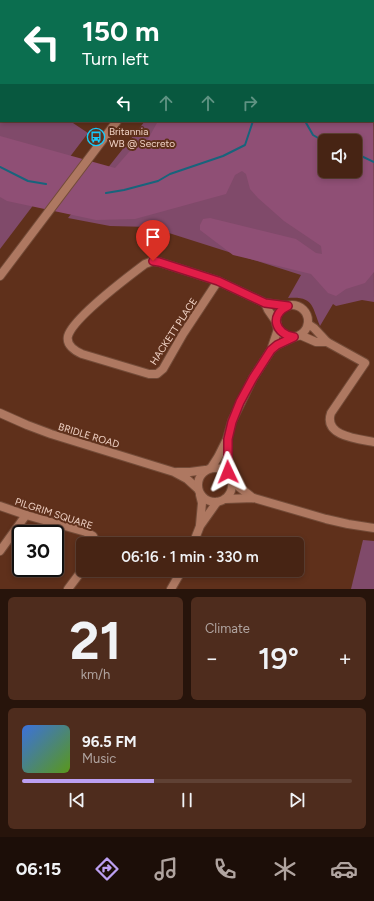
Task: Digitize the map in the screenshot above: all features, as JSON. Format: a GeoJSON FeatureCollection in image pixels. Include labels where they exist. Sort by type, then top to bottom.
{"type":"FeatureCollection","features":[{"type":"Feature","properties":{"kind":"street"},"geometry":{"type":"LineString","coordinates":[[0,276],[116,122]]}},
{"type":"Feature","properties":{"kind":"street","name":"HACKETT PLACE"},"geometry":{"type":"LineString","coordinates":[[218,281],[183,334],[163,369],[157,374],[149,374],[82,354],[76,351],[69,342],[68,334],[84,315],[95,304],[147,263],[159,262],[218,281],[265,303],[288,306]]}},
{"type":"Feature","properties":{"kind":"street"},"geometry":{"type":"LineString","coordinates":[[265,303],[277,326],[286,336],[297,336],[316,342],[327,342]]}},
{"type":"Feature","properties":{"kind":"street"},"geometry":{"type":"LineString","coordinates":[[200,526],[202,503],[198,479],[218,457],[228,439],[232,422],[240,402],[271,350],[277,345],[297,336],[305,330],[308,324],[307,316],[302,309],[297,306],[288,306],[280,312],[271,350]]}},
{"type":"Feature","properties":{"kind":"street"},"geometry":{"type":"LineString","coordinates":[[308,324],[314,328],[327,342],[370,364],[331,413],[329,424],[337,432],[374,442]]}},
{"type":"Feature","properties":{"kind":"street","name":"BRIDLE ROAD"},"geometry":{"type":"LineString","coordinates":[[0,413],[10,419],[51,434],[174,472],[187,479],[199,492]]}},
{"type":"Feature","properties":{"kind":"street"},"geometry":{"type":"LineString","coordinates":[[225,499],[232,489],[228,439]]}},
{"type":"Feature","properties":{"kind":"street"},"geometry":{"type":"LineString","coordinates":[[208,469],[221,468],[239,487],[254,498]]}},
{"type":"Feature","properties":{"kind":"street","name":"BRIDLE ROAD"},"geometry":{"type":"LineString","coordinates":[[174,472],[190,472],[208,469]]}},
{"type":"Feature","properties":{"kind":"street"},"geometry":{"type":"LineString","coordinates":[[199,492],[209,501],[217,502],[225,499],[254,498],[326,519],[374,528]]}},
{"type":"Feature","properties":{"kind":"street"},"geometry":{"type":"LineString","coordinates":[[196,537],[200,526],[217,502]]}},
{"type":"Feature","properties":{"kind":"street","name":"PILGRIM SQUARE"},"geometry":{"type":"LineString","coordinates":[[0,506],[86,532],[94,537]]}},
{"type":"Feature","properties":{"kind":"street"},"geometry":{"type":"LineString","coordinates":[[0,551],[26,515]]}},
{"type":"Feature","properties":{"kind":"street"},"geometry":{"type":"LineString","coordinates":[[68,589],[77,577]]}},
{"type":"Feature","properties":{"kind":"street"},"geometry":{"type":"LineString","coordinates":[[172,589],[178,577]]}},
{"type":"Feature","properties":{"kind":"shaded area"},"geometry":{"type":"Polygon","coordinates":[[[0,122],[72,122],[88,133],[0,249],[0,122]]]}},
{"type":"Feature","properties":{"kind":"shaded area"},"geometry":{"type":"Polygon","coordinates":[[[144,122],[373,122],[374,302],[362,300],[336,306],[333,304],[320,326],[311,304],[303,299],[288,298],[301,275],[150,227],[110,226],[68,218],[144,122]]]}},
{"type":"Feature","properties":{"kind":"shaded area"},"geometry":{"type":"Polygon","coordinates":[[[157,122],[373,122],[374,272],[365,283],[346,289],[336,296],[328,293],[311,274],[233,255],[200,230],[200,225],[203,219],[210,218],[296,239],[316,253],[322,254],[321,246],[284,221],[258,198],[250,189],[246,174],[242,171],[235,175],[226,194],[135,219],[96,220],[7,201],[0,197],[0,136],[115,168],[129,152],[147,141],[157,122]]]}},
{"type":"Feature","properties":{"kind":"shaded area"},"geometry":{"type":"Polygon","coordinates":[[[363,540],[374,541],[374,589],[351,589],[363,540]]]}},
{"type":"Feature","properties":{"kind":"waterway"},"geometry":{"type":"LineString","coordinates":[[106,193],[158,181],[170,174],[223,156],[245,145],[253,122]]}},
{"type":"Feature","properties":{"kind":"waterway"},"geometry":{"type":"LineString","coordinates":[[306,122],[313,135],[318,138]]}},
{"type":"Feature","properties":{"kind":"waterway"},"geometry":{"type":"LineString","coordinates":[[362,156],[374,162]]}},
{"type":"Feature","properties":{"kind":"waterway"},"geometry":{"type":"LineString","coordinates":[[0,167],[28,181],[46,184]]}},
{"type":"Feature","properties":{"kind":"place","name":"Britannia WB @ Secreto"},"geometry":{"type":"Point","coordinates":[96,137]}},
{"type":"Feature","properties":{"kind":"route"},"geometry":{"type":"LineString","coordinates":[[153,261],[218,281],[265,303],[288,306],[278,314],[276,323],[278,329],[282,333],[286,336],[294,337],[277,345],[271,350],[240,402],[232,422],[228,439],[228,472]]}}]}
